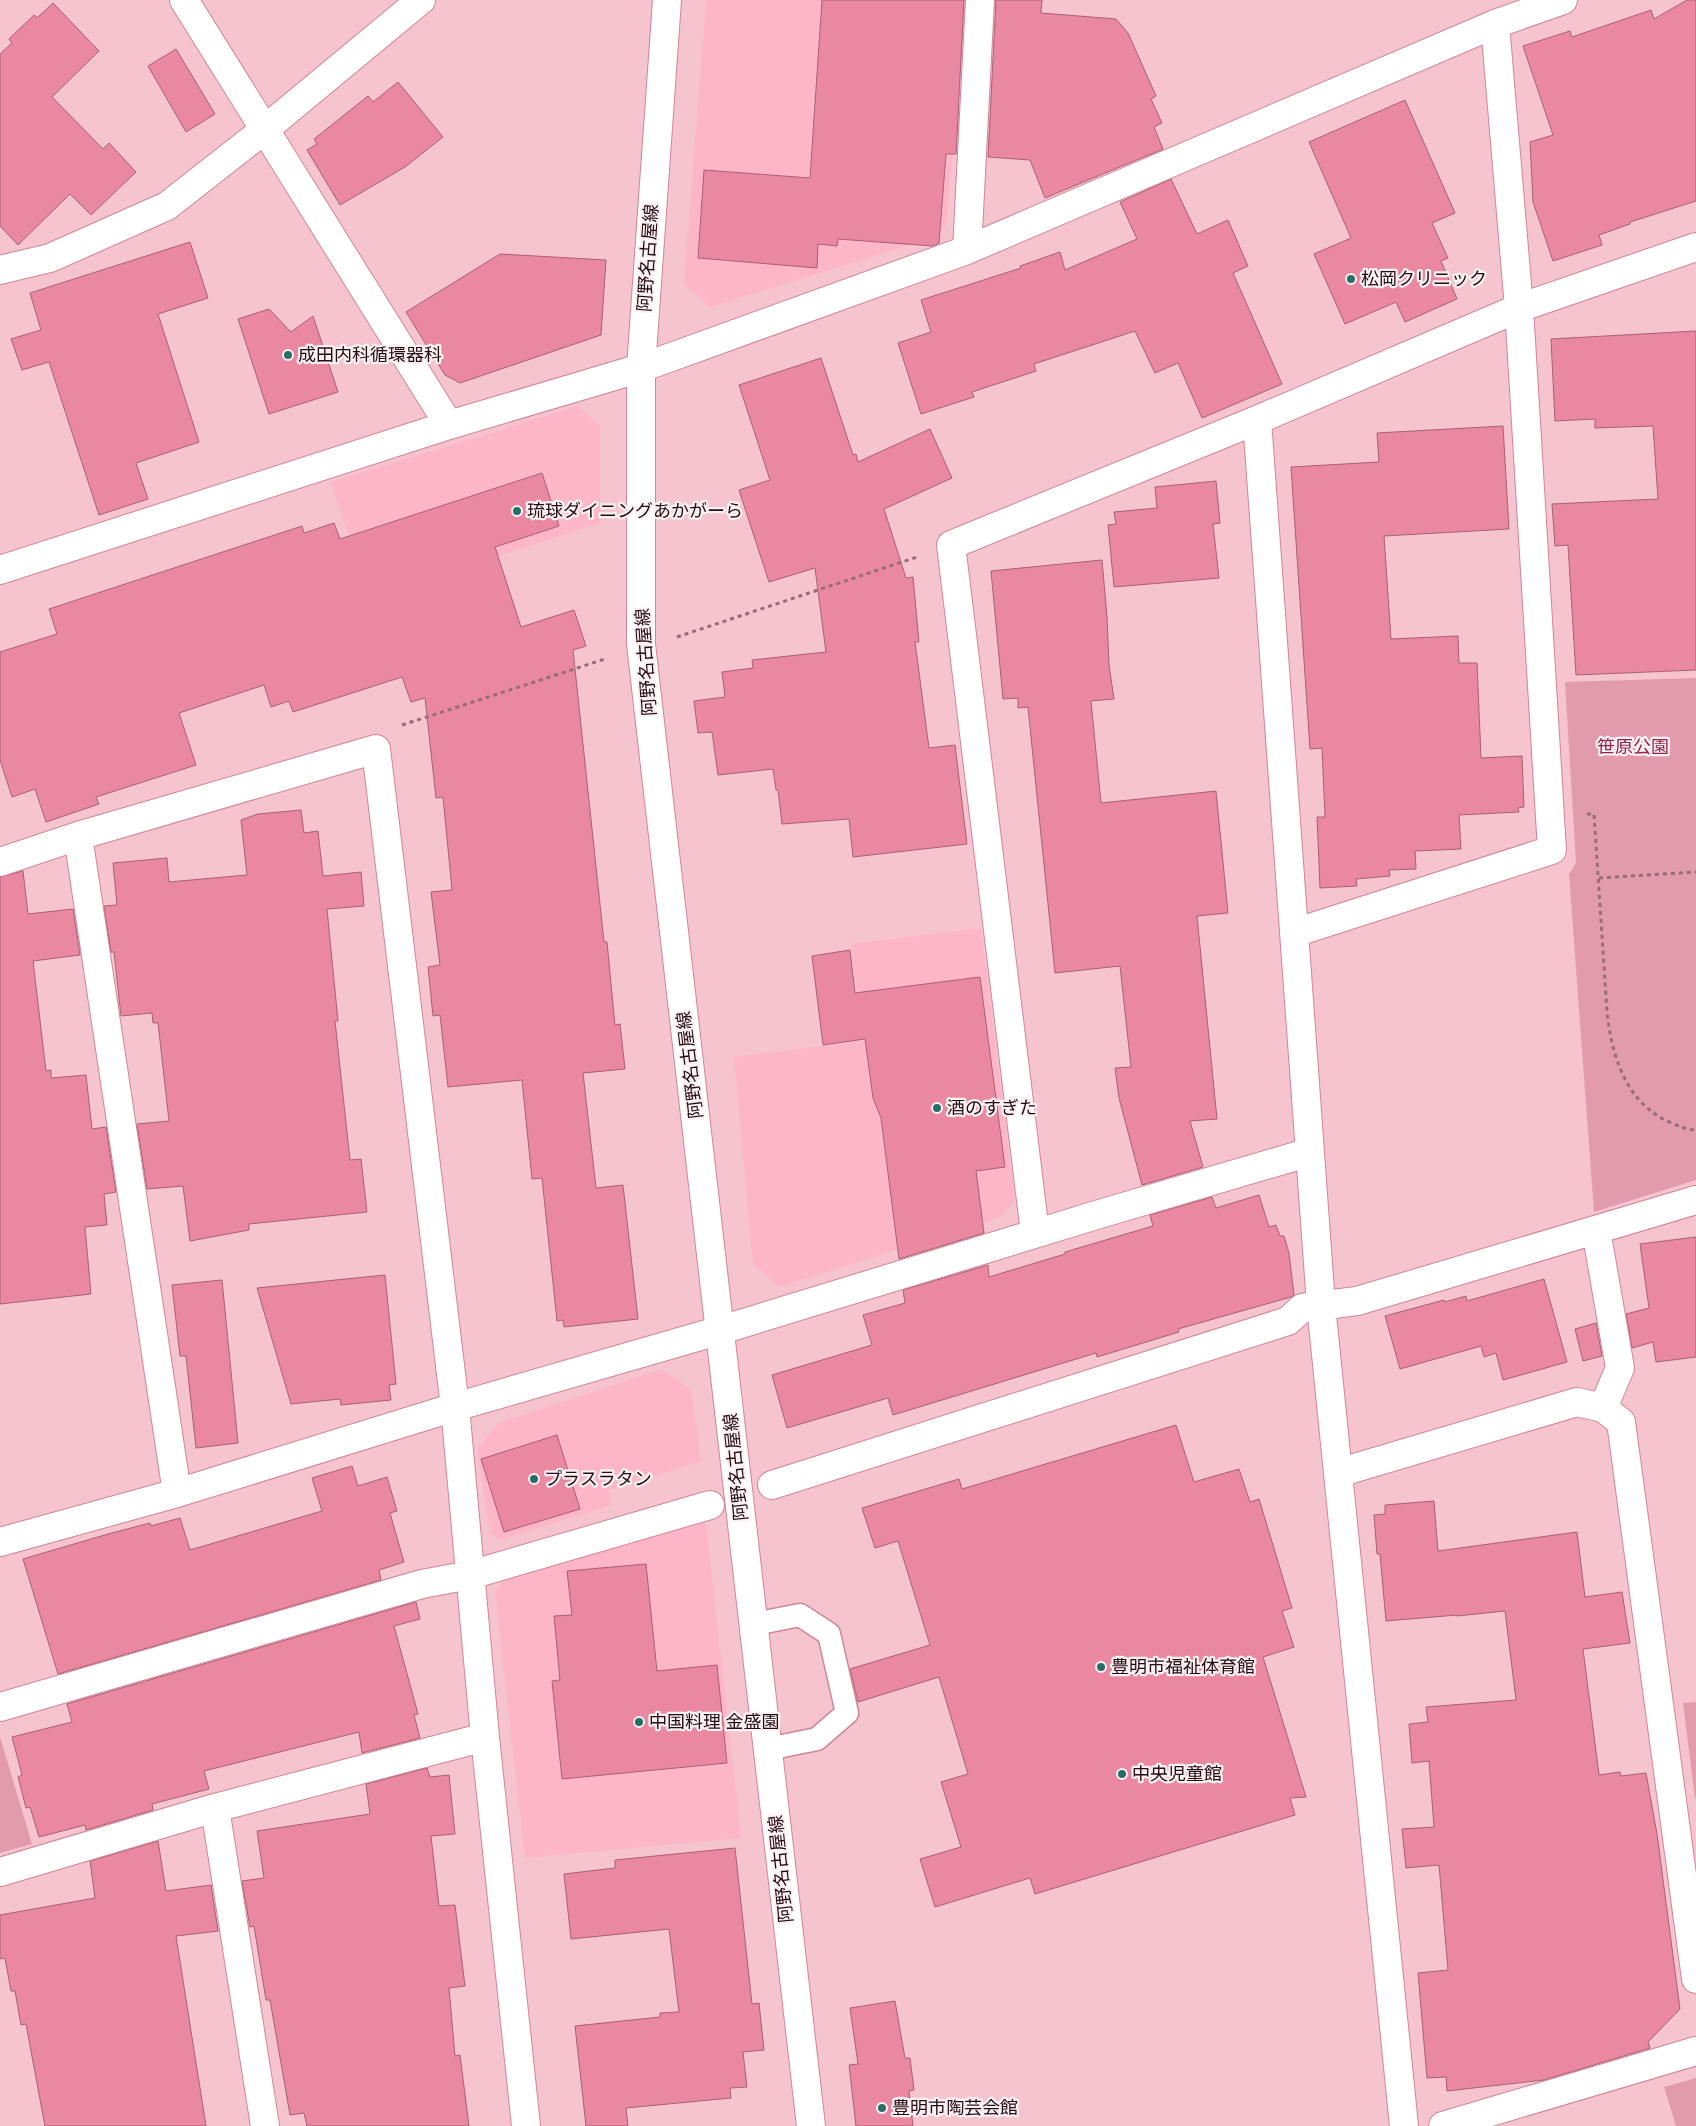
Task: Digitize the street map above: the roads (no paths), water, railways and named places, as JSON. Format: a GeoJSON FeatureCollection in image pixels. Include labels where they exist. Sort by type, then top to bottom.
{"type":"FeatureCollection","features":[{"type":"Feature","properties":{"kind":"street"},"geometry":{"type":"LineString","coordinates":[[184,0],[449,425]]}},
{"type":"Feature","properties":{"kind":"street"},"geometry":{"type":"LineString","coordinates":[[0,270],[50,258],[167,206],[264,130],[421,0]]}},
{"type":"Feature","properties":{"kind":"street","name":"阿野名古屋線"},"geometry":{"type":"LineString","coordinates":[[667,0],[640,368],[641,644],[811,2126]]}},
{"type":"Feature","properties":{"kind":"street"},"geometry":{"type":"LineString","coordinates":[[967,250],[980,0]]}},
{"type":"Feature","properties":{"kind":"street"},"geometry":{"type":"LineString","coordinates":[[0,570],[449,425],[640,368],[967,250],[1495,24],[1563,0]]}},
{"type":"Feature","properties":{"kind":"street"},"geometry":{"type":"LineString","coordinates":[[1294,933],[1552,850],[1519,308],[1495,24]]}},
{"type":"Feature","properties":{"kind":"street"},"geometry":{"type":"LineString","coordinates":[[1035,1234],[951,545],[1257,420],[1519,308],[1696,247]]}},
{"type":"Feature","properties":{"kind":"street"},"geometry":{"type":"LineString","coordinates":[[1257,420],[1321,1305],[1404,2126]]}},
{"type":"Feature","properties":{"kind":"street"},"geometry":{"type":"LineString","coordinates":[[0,862],[78,836],[376,749],[455,1407],[485,1737],[526,2126]]}},
{"type":"Feature","properties":{"kind":"street"},"geometry":{"type":"LineString","coordinates":[[78,836],[177,1493]]}},
{"type":"Feature","properties":{"kind":"street"},"geometry":{"type":"LineString","coordinates":[[0,1542],[177,1493],[455,1407],[721,1330],[1310,1152]]}},
{"type":"Feature","properties":{"kind":"street"},"geometry":{"type":"LineString","coordinates":[[772,1485],[1288,1321],[1302,1308],[1356,1301],[1696,1200]]}},
{"type":"Feature","properties":{"kind":"street"},"geometry":{"type":"LineString","coordinates":[[1596,1230],[1620,1368],[1603,1408]]}},
{"type":"Feature","properties":{"kind":"street"},"geometry":{"type":"LineString","coordinates":[[1338,1473],[1577,1402],[1603,1408],[1621,1422],[1696,1979]]}},
{"type":"Feature","properties":{"kind":"street"},"geometry":{"type":"LineString","coordinates":[[0,1707],[422,1584],[470,1575],[710,1505]]}},
{"type":"Feature","properties":{"kind":"street"},"geometry":{"type":"LineString","coordinates":[[0,1872],[215,1808],[485,1737]]}},
{"type":"Feature","properties":{"kind":"street"},"geometry":{"type":"LineString","coordinates":[[215,1808],[265,2126]]}},
{"type":"Feature","properties":{"kind":"street"},"geometry":{"type":"LineString","coordinates":[[1443,2126],[1696,2051]]}},
{"type":"Feature","properties":{"kind":"lane"},"geometry":{"type":"LineString","coordinates":[[754,1624],[800,1615],[830,1634],[847,1713],[817,1739],[768,1749]]}},
{"type":"Feature","properties":{"kind":"place","name":"松岡クリニック"},"geometry":{"type":"Point","coordinates":[1351,279]}},
{"type":"Feature","properties":{"kind":"place","name":"成田内科循環器科"},"geometry":{"type":"Point","coordinates":[288,355]}},
{"type":"Feature","properties":{"kind":"place","name":"琉球ダイニングあかがーら"},"geometry":{"type":"Point","coordinates":[517,511]}},
{"type":"Feature","properties":{"kind":"place","name":"酒のすぎた"},"geometry":{"type":"Point","coordinates":[937,1108]}},
{"type":"Feature","properties":{"kind":"place","name":"プラスラタン"},"geometry":{"type":"Point","coordinates":[534,1479]}},
{"type":"Feature","properties":{"kind":"place","name":"豊明市福祉体育館"},"geometry":{"type":"Point","coordinates":[1101,1667]}},
{"type":"Feature","properties":{"kind":"place","name":"中国料理 金盛園"},"geometry":{"type":"Point","coordinates":[639,1722]}},
{"type":"Feature","properties":{"kind":"place","name":"中央児童館"},"geometry":{"type":"Point","coordinates":[1122,1774]}},
{"type":"Feature","properties":{"kind":"place","name":"豊明市陶芸会館"},"geometry":{"type":"Point","coordinates":[882,2108]}},
{"type":"Feature","properties":{"kind":"park label","name":"笹原公園"},"geometry":{"type":"Point","coordinates":[1633,747]}}]}
